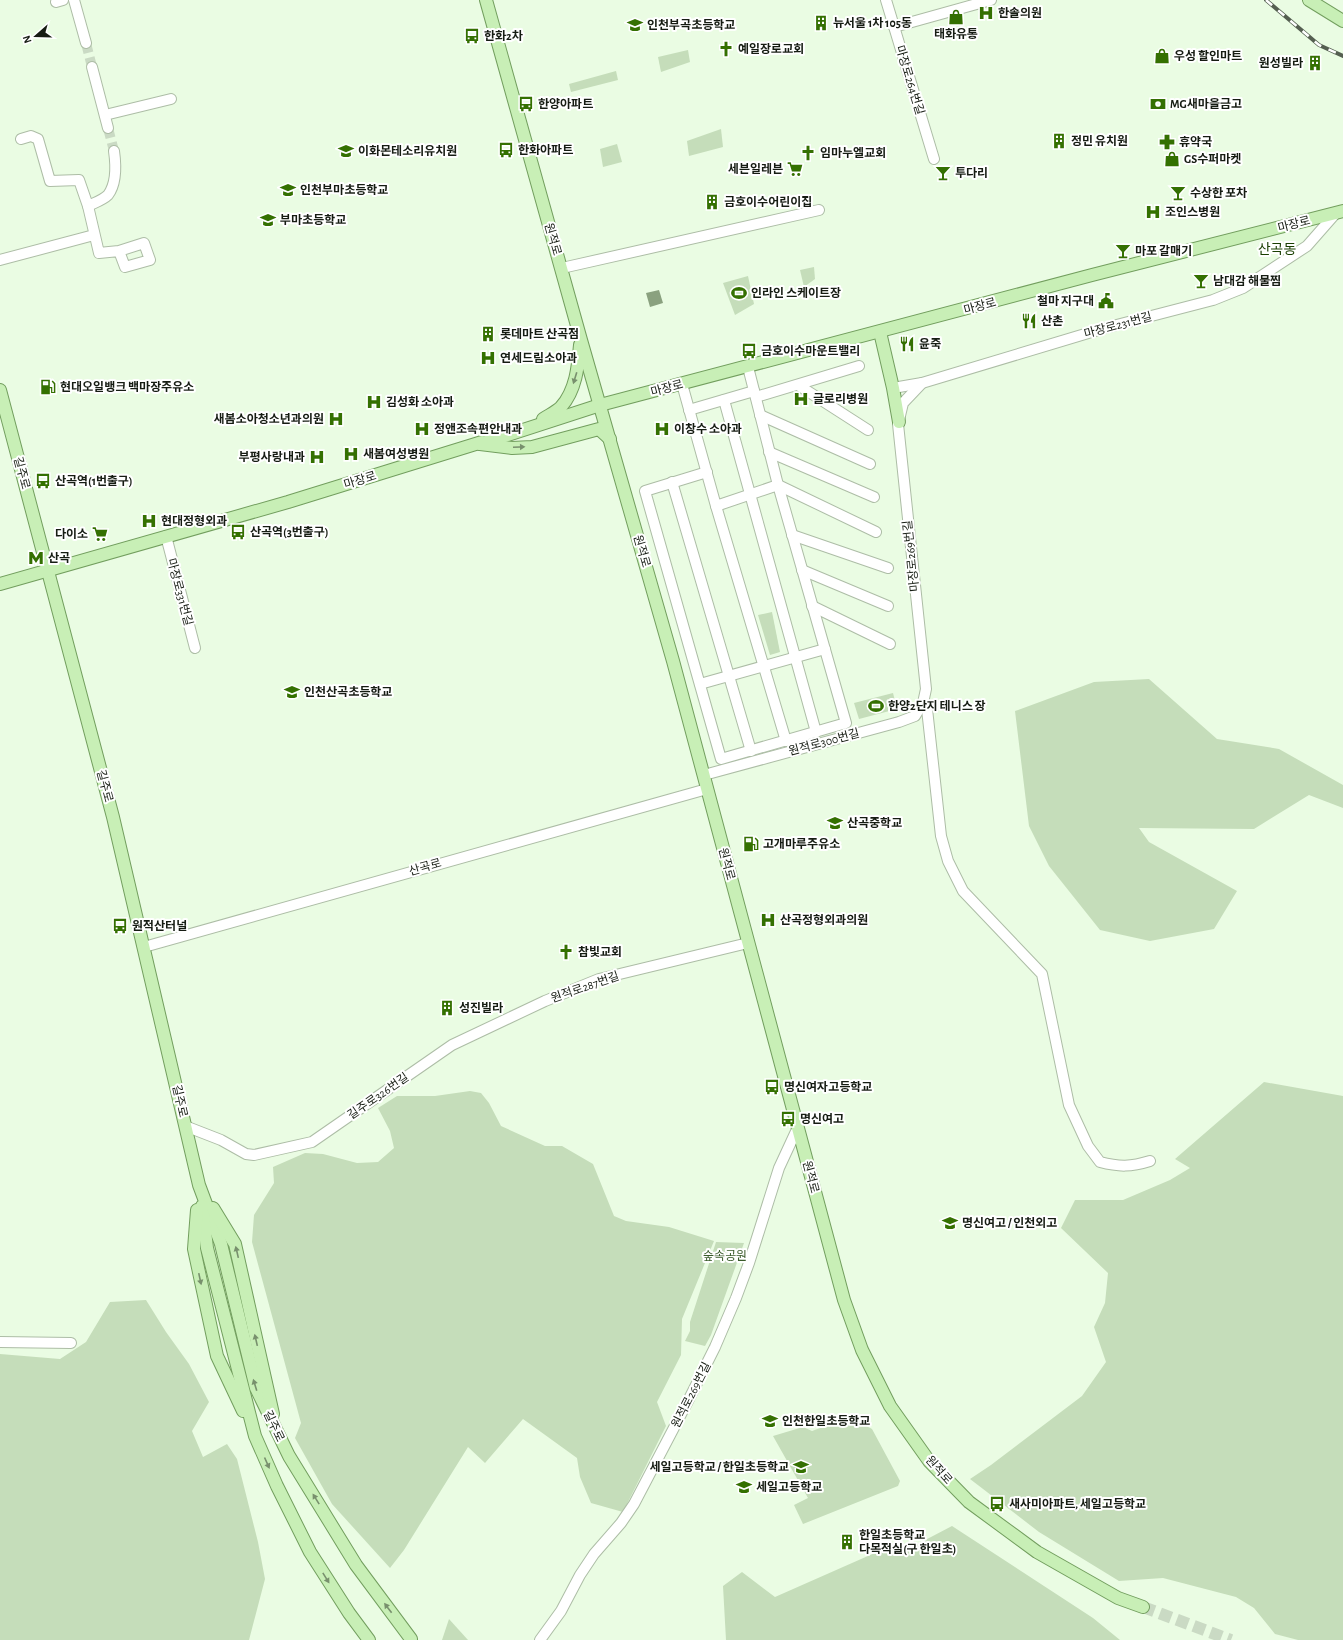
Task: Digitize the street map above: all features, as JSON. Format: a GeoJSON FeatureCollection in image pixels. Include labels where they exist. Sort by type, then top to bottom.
{"type":"FeatureCollection","features":[{"type":"Feature","properties":{"kind":"main road","name":"원적로"},"geometry":{"type":"LineString","coordinates":[[486,0],[673,661],[844,1300],[862,1350],[890,1406],[929,1461],[969,1502],[1037,1552],[1118,1598],[1143,1608]]}},
{"type":"Feature","properties":{"kind":"main road"},"geometry":{"type":"LineString","coordinates":[[1309,0],[1329,14],[1343,21]]}},
{"type":"Feature","properties":{"kind":"main road","name":"마장로"},"geometry":{"type":"LineString","coordinates":[[0,584],[288,502],[600,406],[1340,212]]}},
{"type":"Feature","properties":{"kind":"main road"},"geometry":{"type":"LineString","coordinates":[[880,332],[899,422]]}},
{"type":"Feature","properties":{"kind":"main road"},"geometry":{"type":"LineString","coordinates":[[534,426],[561,407],[572,390],[577,371],[581,340]]}},
{"type":"Feature","properties":{"kind":"main road","name":"길주로"},"geometry":{"type":"LineString","coordinates":[[0,390],[113,817],[199,1185],[207,1248],[255,1436],[277,1486],[310,1552],[349,1613],[369,1640]]}},
{"type":"Feature","properties":{"kind":"main road"},"geometry":{"type":"LineString","coordinates":[[480,444],[512,448],[532,447],[599,429],[610,439]]}},
{"type":"Feature","properties":{"kind":"main road"},"geometry":{"type":"LineString","coordinates":[[199,1185],[194,1250],[217,1356],[255,1436]]}},
{"type":"Feature","properties":{"kind":"main road","name":"길주로"},"geometry":{"type":"LineString","coordinates":[[199,1185],[235,1244],[277,1432],[289,1456],[356,1565],[411,1639]]}},
{"type":"Feature","properties":{"kind":"street"},"geometry":{"type":"LineString","coordinates":[[74,0],[86,43]]}},
{"type":"Feature","properties":{"kind":"street","name":"마장로264번길"},"geometry":{"type":"LineString","coordinates":[[886,0],[934,159]]}},
{"type":"Feature","properties":{"kind":"street"},"geometry":{"type":"LineString","coordinates":[[894,27],[991,0]]}},
{"type":"Feature","properties":{"kind":"street"},"geometry":{"type":"LineString","coordinates":[[92,67],[108,128]]}},
{"type":"Feature","properties":{"kind":"street"},"geometry":{"type":"LineString","coordinates":[[105,115],[171,99]]}},
{"type":"Feature","properties":{"kind":"street"},"geometry":{"type":"LineString","coordinates":[[21,139],[31,136],[38,139],[50,181],[79,180],[88,206],[99,253],[119,250]]}},
{"type":"Feature","properties":{"kind":"street"},"geometry":{"type":"LineString","coordinates":[[88,206],[108,195],[117,170],[114,151]]}},
{"type":"Feature","properties":{"kind":"street"},"geometry":{"type":"LineString","coordinates":[[562,268],[819,210]]}},
{"type":"Feature","properties":{"kind":"street","name":"마장로231번길"},"geometry":{"type":"LineString","coordinates":[[899,422],[903,403],[922,383],[1105,328],[1213,300],[1243,288],[1307,246],[1340,212]]}},
{"type":"Feature","properties":{"kind":"street"},"geometry":{"type":"LineString","coordinates":[[0,260],[94,235]]}},
{"type":"Feature","properties":{"kind":"street"},"geometry":{"type":"LineString","coordinates":[[689,410],[724,400],[798,384],[859,366]]}},
{"type":"Feature","properties":{"kind":"street"},"geometry":{"type":"LineString","coordinates":[[707,472],[645,490],[721,760],[846,723],[778,485],[748,367]]}},
{"type":"Feature","properties":{"kind":"street"},"geometry":{"type":"LineString","coordinates":[[893,388],[922,383]]}},
{"type":"Feature","properties":{"kind":"street"},"geometry":{"type":"LineString","coordinates":[[682,384],[716,506],[786,741]]}},
{"type":"Feature","properties":{"kind":"street"},"geometry":{"type":"LineString","coordinates":[[798,384],[868,430]]}},
{"type":"Feature","properties":{"kind":"street"},"geometry":{"type":"LineString","coordinates":[[724,400],[816,732]]}},
{"type":"Feature","properties":{"kind":"street"},"geometry":{"type":"LineString","coordinates":[[760,416],[870,464]]}},
{"type":"Feature","properties":{"kind":"street","name":"마장로269번길"},"geometry":{"type":"LineString","coordinates":[[899,422],[926,689]]}},
{"type":"Feature","properties":{"kind":"street"},"geometry":{"type":"LineString","coordinates":[[770,452],[874,497]]}},
{"type":"Feature","properties":{"kind":"street"},"geometry":{"type":"LineString","coordinates":[[672,482],[752,751]]}},
{"type":"Feature","properties":{"kind":"street"},"geometry":{"type":"LineString","coordinates":[[716,506],[778,485],[876,532]]}},
{"type":"Feature","properties":{"kind":"street"},"geometry":{"type":"LineString","coordinates":[[792,535],[888,568]]}},
{"type":"Feature","properties":{"kind":"street","name":"마장로331번길"},"geometry":{"type":"LineString","coordinates":[[166,536],[195,648]]}},
{"type":"Feature","properties":{"kind":"street"},"geometry":{"type":"LineString","coordinates":[[802,570],[888,606]]}},
{"type":"Feature","properties":{"kind":"street"},"geometry":{"type":"LineString","coordinates":[[812,606],[890,644]]}},
{"type":"Feature","properties":{"kind":"street"},"geometry":{"type":"LineString","coordinates":[[700,684],[824,649]]}},
{"type":"Feature","properties":{"kind":"street","name":"원적로300번길"},"geometry":{"type":"LineString","coordinates":[[704,775],[899,722],[915,716],[923,703],[926,689]]}},
{"type":"Feature","properties":{"kind":"street"},"geometry":{"type":"LineString","coordinates":[[923,703],[927,709],[941,836],[948,861],[963,891],[1042,974],[1069,1105],[1088,1146],[1100,1162],[1115,1166],[1135,1166],[1150,1162]]}},
{"type":"Feature","properties":{"kind":"street","name":"산곡로"},"geometry":{"type":"LineString","coordinates":[[144,947],[707,789]]}},
{"type":"Feature","properties":{"kind":"street","name":"원적로287번길"},"geometry":{"type":"LineString","coordinates":[[452,1045],[545,1001],[599,979],[748,943]]}},
{"type":"Feature","properties":{"kind":"street","name":"길주로326번길"},"geometry":{"type":"LineString","coordinates":[[186,1126],[222,1140],[246,1154],[261,1154],[303,1145],[312,1142],[452,1045]]}},
{"type":"Feature","properties":{"kind":"street","name":"원적로269번길"},"geometry":{"type":"LineString","coordinates":[[540,1640],[561,1611],[580,1575],[594,1554],[621,1523],[634,1504],[696,1386],[736,1298],[749,1263],[779,1168],[798,1127]]}},
{"type":"Feature","properties":{"kind":"street"},"geometry":{"type":"LineString","coordinates":[[0,1342],[71,1343]]}},
{"type":"Feature","properties":{"kind":"green space"},"geometry":{"type":"Polygon","coordinates":[[[688,50],[690,62],[661,72],[658,57],[688,50]]]}},
{"type":"Feature","properties":{"kind":"green space"},"geometry":{"type":"Polygon","coordinates":[[[616,71],[618,80],[571,92],[569,84],[616,71]]]}},
{"type":"Feature","properties":{"kind":"green space"},"geometry":{"type":"Polygon","coordinates":[[[721,129],[723,147],[689,156],[687,141],[721,129]]]}},
{"type":"Feature","properties":{"kind":"green space"},"geometry":{"type":"Polygon","coordinates":[[[617,144],[622,162],[603,167],[600,149],[617,144]]]}},
{"type":"Feature","properties":{"kind":"green space"},"geometry":{"type":"Polygon","coordinates":[[[814,267],[815,279],[804,287],[800,270],[814,267]]]}},
{"type":"Feature","properties":{"kind":"green space","name":"인라인 스케이트장"},"geometry":{"type":"Polygon","coordinates":[[[748,276],[754,304],[735,315],[723,283],[748,276]]]}},
{"type":"Feature","properties":{"kind":"green space"},"geometry":{"type":"Polygon","coordinates":[[[772,612],[780,652],[770,655],[758,615],[772,612]]]}},
{"type":"Feature","properties":{"kind":"green space"},"geometry":{"type":"Polygon","coordinates":[[[1149,679],[1217,739],[1279,749],[1343,785],[1343,808],[1309,795],[1254,829],[1139,828],[1149,842],[1237,891],[1214,929],[1150,941],[1100,930],[1049,866],[1029,826],[1015,711],[1094,682],[1149,679]]]}},
{"type":"Feature","properties":{"kind":"green space","name":"한양2단지 테니스 장"},"geometry":{"type":"Polygon","coordinates":[[[893,693],[897,709],[859,719],[854,703],[893,693]]]}},
{"type":"Feature","properties":{"kind":"green space"},"geometry":{"type":"Polygon","coordinates":[[[1264,1082],[1343,1096],[1343,1640],[1298,1640],[1275,1634],[1254,1608],[1236,1597],[1163,1578],[1119,1581],[1039,1532],[970,1479],[991,1465],[1082,1396],[1106,1362],[1094,1327],[1105,1303],[1108,1273],[1061,1228],[1075,1200],[1123,1200],[1170,1180],[1190,1168],[1175,1159],[1264,1082]]]}},
{"type":"Feature","properties":{"kind":"green space"},"geometry":{"type":"Polygon","coordinates":[[[470,1091],[481,1093],[489,1103],[501,1126],[545,1146],[562,1146],[593,1164],[614,1216],[626,1221],[669,1227],[714,1241],[682,1319],[681,1355],[657,1402],[666,1426],[623,1512],[591,1503],[580,1477],[577,1458],[523,1419],[485,1463],[468,1447],[404,1550],[390,1568],[332,1504],[295,1438],[301,1423],[252,1242],[254,1215],[274,1183],[273,1167],[305,1153],[323,1154],[357,1163],[378,1162],[394,1148],[390,1131],[378,1108],[397,1096],[435,1096],[470,1091]]]}},
{"type":"Feature","properties":{"kind":"green space","name":"숲속공원"},"geometry":{"type":"Polygon","coordinates":[[[716,1242],[744,1243],[711,1335],[705,1346],[685,1341],[690,1331],[690,1322],[716,1242]]]}},
{"type":"Feature","properties":{"kind":"green space"},"geometry":{"type":"Polygon","coordinates":[[[146,1300],[166,1332],[189,1364],[209,1402],[192,1431],[203,1457],[227,1444],[237,1459],[258,1542],[265,1579],[249,1640],[0,1640],[0,1354],[60,1359],[86,1342],[110,1302],[146,1300]]]}},
{"type":"Feature","properties":{"kind":"green space"},"geometry":{"type":"Polygon","coordinates":[[[850,1417],[872,1429],[900,1481],[898,1486],[803,1524],[794,1505],[808,1498],[773,1436],[803,1427],[812,1431],[850,1417]]]}},
{"type":"Feature","properties":{"kind":"green space"},"geometry":{"type":"Polygon","coordinates":[[[952,1526],[1093,1618],[1120,1640],[726,1640],[723,1586],[742,1572],[775,1597],[886,1548],[910,1548],[952,1526]]]}},
{"type":"Feature","properties":{"kind":"green space"},"geometry":{"type":"Polygon","coordinates":[[[449,1619],[468,1640],[442,1640],[449,1619]]]}},
{"type":"Feature","properties":{"kind":"shaded area"},"geometry":{"type":"Polygon","coordinates":[[[659,290],[663,303],[650,307],[646,293],[659,290]]]}},
{"type":"Feature","properties":{"kind":"tunnel"},"geometry":{"type":"LineString","coordinates":[[86,43],[92,67]]}},
{"type":"Feature","properties":{"kind":"tunnel"},"geometry":{"type":"LineString","coordinates":[[108,128],[114,151]]}},
{"type":"Feature","properties":{"kind":"tunnel"},"geometry":{"type":"LineString","coordinates":[[1143,1607],[1231,1640]]}},
{"type":"Feature","properties":{"kind":"railway"},"geometry":{"type":"LineString","coordinates":[[1266,0],[1319,45],[1343,56]]}},
{"type":"Feature","properties":{"kind":"place","name":"한솔의원"},"geometry":{"type":"Point","coordinates":[986,13]}},
{"type":"Feature","properties":{"kind":"place","name":"태화유통"},"geometry":{"type":"Point","coordinates":[956,17]}},
{"type":"Feature","properties":{"kind":"place","name":"뉴서울 1차 105동"},"geometry":{"type":"Point","coordinates":[821,23]}},
{"type":"Feature","properties":{"kind":"place","name":"인천부곡초등학교"},"geometry":{"type":"Point","coordinates":[635,25]}},
{"type":"Feature","properties":{"kind":"place","name":"한화2차"},"geometry":{"type":"Point","coordinates":[472,36]}},
{"type":"Feature","properties":{"kind":"place","name":"예일장로교회"},"geometry":{"type":"Point","coordinates":[726,49]}},
{"type":"Feature","properties":{"kind":"place","name":"우성 할인마트"},"geometry":{"type":"Point","coordinates":[1162,56]}},
{"type":"Feature","properties":{"kind":"place","name":"원성빌라"},"geometry":{"type":"Point","coordinates":[1315,63]}},
{"type":"Feature","properties":{"kind":"place","name":"한양아파트"},"geometry":{"type":"Point","coordinates":[526,104]}},
{"type":"Feature","properties":{"kind":"place","name":"MG새마을금고"},"geometry":{"type":"Point","coordinates":[1158,104]}},
{"type":"Feature","properties":{"kind":"place","name":"정민 유치원"},"geometry":{"type":"Point","coordinates":[1059,141]}},
{"type":"Feature","properties":{"kind":"place","name":"휴약국"},"geometry":{"type":"Point","coordinates":[1167,142]}},
{"type":"Feature","properties":{"kind":"place","name":"한화아파트"},"geometry":{"type":"Point","coordinates":[506,150]}},
{"type":"Feature","properties":{"kind":"place","name":"이화몬테소리유치원"},"geometry":{"type":"Point","coordinates":[346,151]}},
{"type":"Feature","properties":{"kind":"place","name":"임마누엘교회"},"geometry":{"type":"Point","coordinates":[808,153]}},
{"type":"Feature","properties":{"kind":"place","name":"GS수퍼마켓"},"geometry":{"type":"Point","coordinates":[1172,159]}},
{"type":"Feature","properties":{"kind":"place","name":"세븐일레븐"},"geometry":{"type":"Point","coordinates":[795,169]}},
{"type":"Feature","properties":{"kind":"place","name":"투다리"},"geometry":{"type":"Point","coordinates":[943,173]}},
{"type":"Feature","properties":{"kind":"place","name":"인천부마초등학교"},"geometry":{"type":"Point","coordinates":[288,190]}},
{"type":"Feature","properties":{"kind":"place","name":"수상한 포차"},"geometry":{"type":"Point","coordinates":[1178,193]}},
{"type":"Feature","properties":{"kind":"place","name":"금호이수어린이집"},"geometry":{"type":"Point","coordinates":[712,202]}},
{"type":"Feature","properties":{"kind":"place","name":"조인스병원"},"geometry":{"type":"Point","coordinates":[1153,212]}},
{"type":"Feature","properties":{"kind":"place","name":"부마초등학교"},"geometry":{"type":"Point","coordinates":[268,220]}},
{"type":"Feature","properties":{"kind":"place","name":"마포 갈매기"},"geometry":{"type":"Point","coordinates":[1123,251]}},
{"type":"Feature","properties":{"kind":"place","name":"남대감 해물찜"},"geometry":{"type":"Point","coordinates":[1201,281]}},
{"type":"Feature","properties":{"kind":"place","name":"인라인 스케이트장"},"geometry":{"type":"Point","coordinates":[739,293]}},
{"type":"Feature","properties":{"kind":"place","name":"철마 지구대"},"geometry":{"type":"Point","coordinates":[1106,301]}},
{"type":"Feature","properties":{"kind":"place","name":"산촌"},"geometry":{"type":"Point","coordinates":[1029,321]}},
{"type":"Feature","properties":{"kind":"place","name":"롯데마트 산곡점"},"geometry":{"type":"Point","coordinates":[488,334]}},
{"type":"Feature","properties":{"kind":"place","name":"윤죽"},"geometry":{"type":"Point","coordinates":[907,344]}},
{"type":"Feature","properties":{"kind":"place","name":"금호이수마운트밸리"},"geometry":{"type":"Point","coordinates":[749,351]}},
{"type":"Feature","properties":{"kind":"place","name":"연세드림소아과"},"geometry":{"type":"Point","coordinates":[488,358]}},
{"type":"Feature","properties":{"kind":"place","name":"현대오일뱅크 백마장주유소"},"geometry":{"type":"Point","coordinates":[48,387]}},
{"type":"Feature","properties":{"kind":"place","name":"글로리병원"},"geometry":{"type":"Point","coordinates":[801,399]}},
{"type":"Feature","properties":{"kind":"place","name":"김성화 소아과"},"geometry":{"type":"Point","coordinates":[374,402]}},
{"type":"Feature","properties":{"kind":"place","name":"새봄소아청소년과의원"},"geometry":{"type":"Point","coordinates":[336,419]}},
{"type":"Feature","properties":{"kind":"place","name":"정앤조속편안내과"},"geometry":{"type":"Point","coordinates":[422,429]}},
{"type":"Feature","properties":{"kind":"place","name":"이창수 소아과"},"geometry":{"type":"Point","coordinates":[662,429]}},
{"type":"Feature","properties":{"kind":"place","name":"새봄여성병원"},"geometry":{"type":"Point","coordinates":[351,454]}},
{"type":"Feature","properties":{"kind":"place","name":"부평사랑내과"},"geometry":{"type":"Point","coordinates":[317,457]}},
{"type":"Feature","properties":{"kind":"place","name":"산곡역(1번출구)"},"geometry":{"type":"Point","coordinates":[43,481]}},
{"type":"Feature","properties":{"kind":"place","name":"현대정형외과"},"geometry":{"type":"Point","coordinates":[149,521]}},
{"type":"Feature","properties":{"kind":"place","name":"산곡역(3번출구)"},"geometry":{"type":"Point","coordinates":[238,532]}},
{"type":"Feature","properties":{"kind":"place","name":"다이소"},"geometry":{"type":"Point","coordinates":[100,534]}},
{"type":"Feature","properties":{"kind":"place","name":"산곡"},"geometry":{"type":"Point","coordinates":[36,558]}},
{"type":"Feature","properties":{"kind":"place","name":"인천산곡초등학교"},"geometry":{"type":"Point","coordinates":[292,692]}},
{"type":"Feature","properties":{"kind":"place","name":"한양2단지 테니스 장"},"geometry":{"type":"Point","coordinates":[876,706]}},
{"type":"Feature","properties":{"kind":"place","name":"산곡중학교"},"geometry":{"type":"Point","coordinates":[835,823]}},
{"type":"Feature","properties":{"kind":"place","name":"고개마루주유소"},"geometry":{"type":"Point","coordinates":[751,844]}},
{"type":"Feature","properties":{"kind":"place","name":"산곡정형외과의원"},"geometry":{"type":"Point","coordinates":[768,920]}},
{"type":"Feature","properties":{"kind":"place","name":"원적산터널"},"geometry":{"type":"Point","coordinates":[120,926]}},
{"type":"Feature","properties":{"kind":"place","name":"참빛교회"},"geometry":{"type":"Point","coordinates":[566,952]}},
{"type":"Feature","properties":{"kind":"place","name":"성진빌라"},"geometry":{"type":"Point","coordinates":[447,1008]}},
{"type":"Feature","properties":{"kind":"place","name":"명신여자고등학교"},"geometry":{"type":"Point","coordinates":[772,1087]}},
{"type":"Feature","properties":{"kind":"place","name":"명신여고"},"geometry":{"type":"Point","coordinates":[788,1119]}},
{"type":"Feature","properties":{"kind":"place","name":"명신여고 / 인천외고"},"geometry":{"type":"Point","coordinates":[950,1223]}},
{"type":"Feature","properties":{"kind":"place","name":"인천한일초등학교"},"geometry":{"type":"Point","coordinates":[770,1421]}},
{"type":"Feature","properties":{"kind":"place","name":"세일고등학교 / 한일초등학교"},"geometry":{"type":"Point","coordinates":[801,1467]}},
{"type":"Feature","properties":{"kind":"place","name":"세일고등학교"},"geometry":{"type":"Point","coordinates":[744,1487]}},
{"type":"Feature","properties":{"kind":"place","name":"새사미아파트, 세일고등학교"},"geometry":{"type":"Point","coordinates":[997,1504]}},
{"type":"Feature","properties":{"kind":"place","name":"한일초등학교 다목적실(구 한일초)"},"geometry":{"type":"Point","coordinates":[847,1542]}},
{"type":"Feature","properties":{"kind":"district","name":"산곡동"},"geometry":{"type":"Point","coordinates":[1277,250]}}]}
